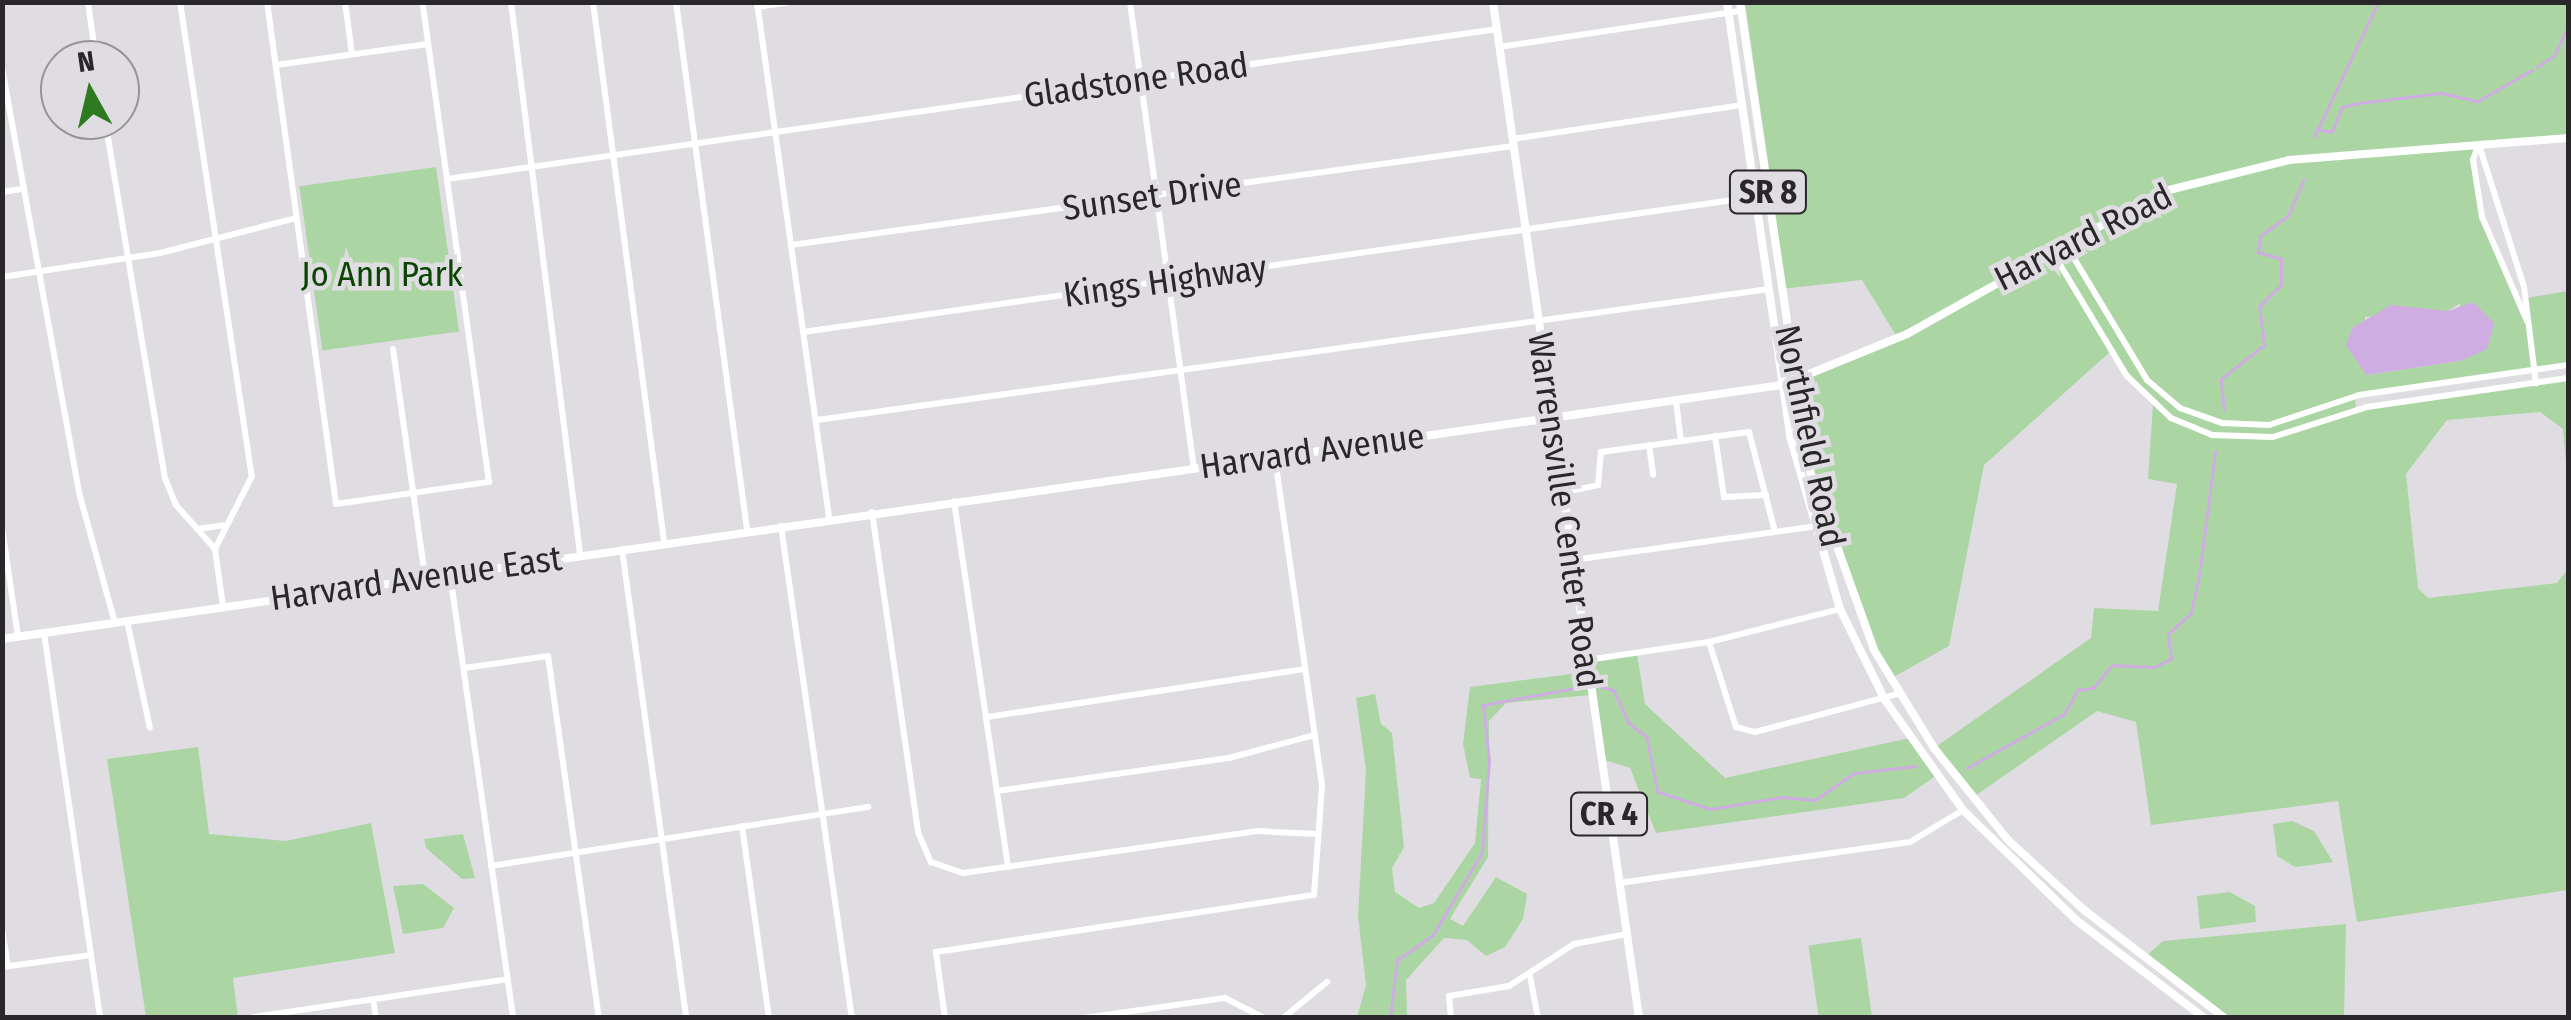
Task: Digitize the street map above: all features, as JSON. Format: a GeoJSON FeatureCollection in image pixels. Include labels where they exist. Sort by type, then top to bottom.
{"type":"FeatureCollection","features":[{"type":"Feature","properties":{"kind":"main road","name":"Warrensville Center Road"},"geometry":{"type":"LineString","coordinates":[[1493,2],[1639,1018]]}},
{"type":"Feature","properties":{"kind":"main road","name":"Northfield Road"},"geometry":{"type":"LineString","coordinates":[[1741,7],[1794,382],[1834,554],[1898,694],[1964,788],[2040,872],[2225,1018]]}},
{"type":"Feature","properties":{"kind":"main road","name":"Northfield Road"},"geometry":{"type":"LineString","coordinates":[[1728,8],[1782,385],[1810,526],[1840,609],[1885,700],[1963,810],[2076,920],[2204,1018]]}},
{"type":"Feature","properties":{"kind":"main road","name":"Harvard Road"},"geometry":{"type":"LineString","coordinates":[[1794,382],[1907,334],[2056,245],[2161,192],[2228,171],[2568,138]]}},
{"type":"Feature","properties":{"kind":"main road","name":"Harvard Avenue"},"geometry":{"type":"LineString","coordinates":[[829,517],[1552,419],[1794,382]]}},
{"type":"Feature","properties":{"kind":"main road","name":"Harvard Avenue East"},"geometry":{"type":"LineString","coordinates":[[2,639],[829,517]]}},
{"type":"Feature","properties":{"kind":"street"},"geometry":{"type":"LineString","coordinates":[[88,2],[93,40]]}},
{"type":"Feature","properties":{"kind":"street"},"geometry":{"type":"LineString","coordinates":[[180,2],[252,476],[215,548],[223,607]]}},
{"type":"Feature","properties":{"kind":"street"},"geometry":{"type":"LineString","coordinates":[[266,2],[336,504],[490,482],[422,2]]}},
{"type":"Feature","properties":{"kind":"street"},"geometry":{"type":"LineString","coordinates":[[345,2],[352,54]]}},
{"type":"Feature","properties":{"kind":"street"},"geometry":{"type":"LineString","coordinates":[[511,2],[528,168],[580,554]]}},
{"type":"Feature","properties":{"kind":"street"},"geometry":{"type":"LineString","coordinates":[[593,2],[664,542]]}},
{"type":"Feature","properties":{"kind":"street"},"geometry":{"type":"LineString","coordinates":[[676,2],[746,529]]}},
{"type":"Feature","properties":{"kind":"street"},"geometry":{"type":"LineString","coordinates":[[792,2],[757,5],[829,517]]}},
{"type":"Feature","properties":{"kind":"street"},"geometry":{"type":"LineString","coordinates":[[1130,2],[1194,467]]}},
{"type":"Feature","properties":{"kind":"street"},"geometry":{"type":"LineString","coordinates":[[1499,47],[1741,7]]}},
{"type":"Feature","properties":{"kind":"street","name":"Gladstone Road"},"geometry":{"type":"LineString","coordinates":[[447,179],[1497,29]]}},
{"type":"Feature","properties":{"kind":"street"},"geometry":{"type":"LineString","coordinates":[[276,65],[428,44]]}},
{"type":"Feature","properties":{"kind":"street"},"geometry":{"type":"LineString","coordinates":[[2,68],[20,189],[45,270],[80,496],[115,623]]}},
{"type":"Feature","properties":{"kind":"street","name":"Sunset Drive"},"geometry":{"type":"LineString","coordinates":[[791,245],[1158,196],[1742,105]]}},
{"type":"Feature","properties":{"kind":"street"},"geometry":{"type":"LineString","coordinates":[[108,140],[165,478],[196,529],[215,548]]}},
{"type":"Feature","properties":{"kind":"street"},"geometry":{"type":"LineString","coordinates":[[2479,144],[2488,158],[2500,228],[2524,288],[2536,383]]}},
{"type":"Feature","properties":{"kind":"street"},"geometry":{"type":"LineString","coordinates":[[2479,144],[2472,160],[2488,232],[2527,321]]}},
{"type":"Feature","properties":{"kind":"street"},"geometry":{"type":"LineString","coordinates":[[2,192],[20,189]]}},
{"type":"Feature","properties":{"kind":"street","name":"Kings Highway"},"geometry":{"type":"LineString","coordinates":[[803,332],[1768,195]]}},
{"type":"Feature","properties":{"kind":"street"},"geometry":{"type":"LineString","coordinates":[[2,277],[128,258],[296,218]]}},
{"type":"Feature","properties":{"kind":"street"},"geometry":{"type":"LineString","coordinates":[[2488,232],[2500,228]]}},
{"type":"Feature","properties":{"kind":"street"},"geometry":{"type":"LineString","coordinates":[[2056,245],[2072,255],[2144,374],[2180,408],[2212,420],[2257,425],[2298,416],[2353,396],[2568,365]]}},
{"type":"Feature","properties":{"kind":"street"},"geometry":{"type":"LineString","coordinates":[[2056,245],[2059,262],[2133,383],[2171,418],[2212,434],[2252,439],[2304,428],[2356,409],[2568,378]]}},
{"type":"Feature","properties":{"kind":"street"},"geometry":{"type":"LineString","coordinates":[[816,420],[1769,289]]}},
{"type":"Feature","properties":{"kind":"street"},"geometry":{"type":"LineString","coordinates":[[393,349],[426,577]]}},
{"type":"Feature","properties":{"kind":"street"},"geometry":{"type":"LineString","coordinates":[[2133,383],[2144,374]]}},
{"type":"Feature","properties":{"kind":"street"},"geometry":{"type":"LineString","coordinates":[[2353,396],[2356,409]]}},
{"type":"Feature","properties":{"kind":"street"},"geometry":{"type":"LineString","coordinates":[[1676,401],[1681,440]]}},
{"type":"Feature","properties":{"kind":"street"},"geometry":{"type":"LineString","coordinates":[[2298,416],[2304,428]]}},
{"type":"Feature","properties":{"kind":"street"},"geometry":{"type":"LineString","coordinates":[[1561,493],[1598,485],[1598,454],[1681,440],[1752,435],[1774,532]]}},
{"type":"Feature","properties":{"kind":"street"},"geometry":{"type":"LineString","coordinates":[[1715,436],[1724,497],[1766,495]]}},
{"type":"Feature","properties":{"kind":"street"},"geometry":{"type":"LineString","coordinates":[[1649,446],[1653,475]]}},
{"type":"Feature","properties":{"kind":"street"},"geometry":{"type":"LineString","coordinates":[[945,1018],[936,952],[1314,895],[1315,735],[1274,456]]}},
{"type":"Feature","properties":{"kind":"street"},"geometry":{"type":"LineString","coordinates":[[954,500],[1008,867]]}},
{"type":"Feature","properties":{"kind":"street"},"geometry":{"type":"LineString","coordinates":[[872,511],[918,832],[931,862],[963,873],[1257,831],[1317,834]]}},
{"type":"Feature","properties":{"kind":"street"},"geometry":{"type":"LineString","coordinates":[[196,529],[226,524]]}},
{"type":"Feature","properties":{"kind":"street"},"geometry":{"type":"LineString","coordinates":[[780,524],[852,1018]]}},
{"type":"Feature","properties":{"kind":"street"},"geometry":{"type":"LineString","coordinates":[[1571,560],[1810,526]]}},
{"type":"Feature","properties":{"kind":"street"},"geometry":{"type":"LineString","coordinates":[[2,528],[18,637]]}},
{"type":"Feature","properties":{"kind":"street"},"geometry":{"type":"LineString","coordinates":[[622,548],[686,1018]]}},
{"type":"Feature","properties":{"kind":"street"},"geometry":{"type":"LineString","coordinates":[[450,573],[513,1018]]}},
{"type":"Feature","properties":{"kind":"street"},"geometry":{"type":"LineString","coordinates":[[1586,660],[1710,642],[1840,609]]}},
{"type":"Feature","properties":{"kind":"street"},"geometry":{"type":"LineString","coordinates":[[128,621],[150,728]]}},
{"type":"Feature","properties":{"kind":"street"},"geometry":{"type":"LineString","coordinates":[[44,633],[100,1018]]}},
{"type":"Feature","properties":{"kind":"street"},"geometry":{"type":"LineString","coordinates":[[1710,642],[1736,727],[1755,732],[1898,694]]}},
{"type":"Feature","properties":{"kind":"street"},"geometry":{"type":"LineString","coordinates":[[464,668],[548,656],[599,1018]]}},
{"type":"Feature","properties":{"kind":"street"},"geometry":{"type":"LineString","coordinates":[[987,717],[1306,669]]}},
{"type":"Feature","properties":{"kind":"street"},"geometry":{"type":"LineString","coordinates":[[998,791],[1228,758],[1315,735]]}},
{"type":"Feature","properties":{"kind":"street"},"geometry":{"type":"LineString","coordinates":[[491,866],[868,807]]}},
{"type":"Feature","properties":{"kind":"street"},"geometry":{"type":"LineString","coordinates":[[1620,883],[1910,842],[1963,810]]}},
{"type":"Feature","properties":{"kind":"street"},"geometry":{"type":"LineString","coordinates":[[742,826],[769,1018]]}},
{"type":"Feature","properties":{"kind":"street"},"geometry":{"type":"LineString","coordinates":[[2,928],[5,967],[92,955]]}},
{"type":"Feature","properties":{"kind":"street"},"geometry":{"type":"LineString","coordinates":[[1452,1018],[1449,996],[1530,976],[1574,944],[1627,934]]}},
{"type":"Feature","properties":{"kind":"street"},"geometry":{"type":"LineString","coordinates":[[1530,976],[1538,1018]]}},
{"type":"Feature","properties":{"kind":"street"},"geometry":{"type":"LineString","coordinates":[[254,1016],[285,1015],[507,979]]}},
{"type":"Feature","properties":{"kind":"street"},"geometry":{"type":"LineString","coordinates":[[1283,1018],[1327,982]]}},
{"type":"Feature","properties":{"kind":"street"},"geometry":{"type":"LineString","coordinates":[[1084,1018],[1224,998],[1264,1018]]}},
{"type":"Feature","properties":{"kind":"street"},"geometry":{"type":"LineString","coordinates":[[373,1000],[376,1018]]}},
{"type":"Feature","properties":{"kind":"green space"},"geometry":{"type":"Polygon","coordinates":[[[1745,3],[2568,3],[2568,138],[2479,145],[2473,160],[2482,217],[2521,312],[2527,298],[2568,291],[2568,365],[2355,396],[2356,409],[2568,378],[2568,485],[2563,429],[2540,412],[2447,420],[2406,474],[2418,588],[2428,598],[2557,583],[2568,569],[2568,890],[2357,922],[2338,801],[2151,825],[2136,722],[2097,711],[1972,798],[1934,748],[2091,638],[2094,608],[2158,611],[2177,484],[2148,479],[2153,404],[2111,351],[1984,465],[1949,646],[1890,679],[1822,520],[1794,382],[1897,337],[1862,280],[1781,289],[1733,21],[1761,175],[1770,175],[1745,3]],[[2460,303],[2448,311],[2365,317],[2366,375],[2460,361],[2460,303]]]}},
{"type":"Feature","properties":{"kind":"green space","name":"Jo Ann Park"},"geometry":{"type":"Polygon","coordinates":[[[436,167],[459,331],[322,351],[299,186],[436,167]]]}},
{"type":"Feature","properties":{"kind":"green space"},"geometry":{"type":"Polygon","coordinates":[[[1637,653],[1645,704],[1725,778],[1910,738],[1937,775],[1904,798],[1656,833],[1630,768],[1601,759],[1591,695],[1506,703],[1489,721],[1488,857],[1450,919],[1463,926],[1496,877],[1527,894],[1523,919],[1505,947],[1486,956],[1467,940],[1444,938],[1406,980],[1407,1017],[1357,1017],[1366,985],[1358,916],[1366,770],[1356,698],[1375,694],[1381,724],[1392,733],[1404,847],[1392,868],[1395,892],[1419,908],[1434,903],[1475,843],[1481,779],[1470,778],[1463,744],[1470,687],[1587,672],[1586,660],[1637,653]]]}},
{"type":"Feature","properties":{"kind":"green space"},"geometry":{"type":"Polygon","coordinates":[[[198,747],[209,834],[286,841],[371,823],[395,953],[233,978],[238,1017],[146,1017],[107,759],[198,747]]]}},
{"type":"Feature","properties":{"kind":"green space"},"geometry":{"type":"Polygon","coordinates":[[[2292,821],[2314,831],[2333,862],[2295,867],[2277,856],[2273,824],[2292,821]]]}},
{"type":"Feature","properties":{"kind":"green space"},"geometry":{"type":"Polygon","coordinates":[[[463,834],[475,878],[462,879],[426,848],[424,839],[463,834]]]}},
{"type":"Feature","properties":{"kind":"green space"},"geometry":{"type":"Polygon","coordinates":[[[423,884],[454,908],[443,928],[403,934],[393,886],[423,884]]]}},
{"type":"Feature","properties":{"kind":"green space"},"geometry":{"type":"Polygon","coordinates":[[[2230,892],[2255,906],[2256,922],[2200,929],[2197,896],[2230,892]]]}},
{"type":"Feature","properties":{"kind":"green space"},"geometry":{"type":"Polygon","coordinates":[[[2346,924],[2344,1017],[2225,1017],[2145,957],[2163,941],[2346,924]]]}},
{"type":"Feature","properties":{"kind":"green space"},"geometry":{"type":"Polygon","coordinates":[[[1861,938],[1872,1017],[1819,1018],[1809,945],[1861,938]]]}},
{"type":"Feature","properties":{"kind":"shaded area"},"geometry":{"type":"Polygon","coordinates":[[[2473,302],[2494,323],[2487,349],[2460,361],[2366,375],[2346,345],[2352,328],[2391,305],[2448,311],[2473,302]]]}},
{"type":"Feature","properties":{"kind":"waterway"},"geometry":{"type":"LineString","coordinates":[[2314,137],[2378,2]]}},
{"type":"Feature","properties":{"kind":"waterway"},"geometry":{"type":"LineString","coordinates":[[2537,67],[2554,56],[2568,26]]}},
{"type":"Feature","properties":{"kind":"waterway"},"geometry":{"type":"LineString","coordinates":[[2317,129],[2332,132],[2342,107],[2359,103],[2442,93],[2478,101],[2532,70]]}},
{"type":"Feature","properties":{"kind":"waterway"},"geometry":{"type":"LineString","coordinates":[[2224,410],[2221,379],[2264,345],[2259,307],[2281,285],[2281,259],[2258,253],[2260,236],[2288,216],[2303,180]]}},
{"type":"Feature","properties":{"kind":"waterway"},"geometry":{"type":"LineString","coordinates":[[1967,768],[2064,714],[2078,690],[2093,688],[2112,665],[2154,667],[2171,659],[2168,634],[2191,613],[2199,576],[2215,452]]}},
{"type":"Feature","properties":{"kind":"waterway"},"geometry":{"type":"LineString","coordinates":[[1594,685],[1614,690],[1628,722],[1647,737],[1658,792],[1711,809],[1781,797],[1815,800],[1854,773],[1916,766]]}},
{"type":"Feature","properties":{"kind":"waterway"},"geometry":{"type":"LineString","coordinates":[[1390,1018],[1397,960],[1433,935],[1482,852],[1489,761],[1483,705],[1586,686]]}}]}
